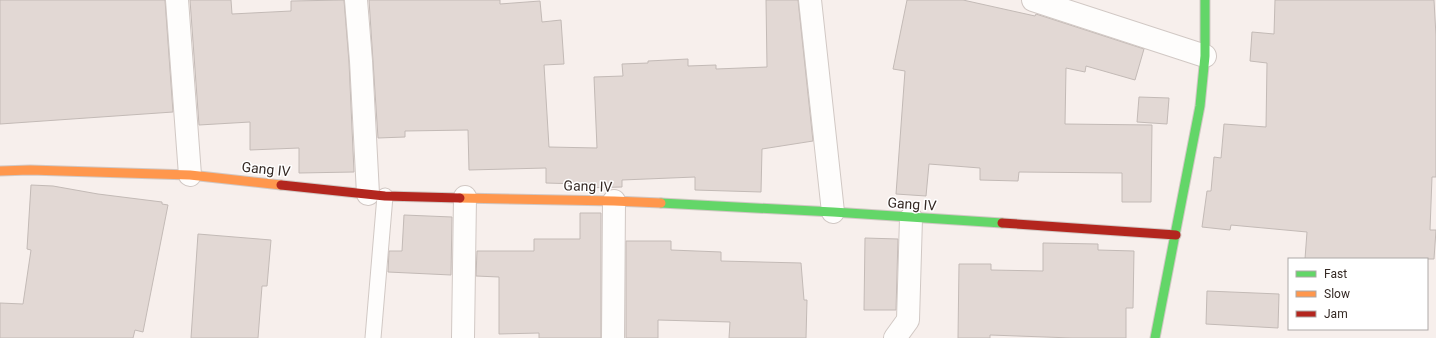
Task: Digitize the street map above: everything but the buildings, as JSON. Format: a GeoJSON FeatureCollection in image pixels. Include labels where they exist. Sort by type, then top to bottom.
{"type":"FeatureCollection","features":[{"type":"Feature","properties":{"kind":"street"},"geometry":{"type":"LineString","coordinates":[[177,0],[190,175]]}},
{"type":"Feature","properties":{"kind":"street"},"geometry":{"type":"LineString","coordinates":[[356,0],[376,195]]}},
{"type":"Feature","properties":{"kind":"street"},"geometry":{"type":"LineString","coordinates":[[810,0],[833,212]]}},
{"type":"Feature","properties":{"kind":"street"},"geometry":{"type":"LineString","coordinates":[[1033,0],[1205,56]]}},
{"type":"Feature","properties":{"kind":"street"},"geometry":{"type":"LineString","coordinates":[[1155,338],[1200,106],[1205,56],[1205,0]]}},
{"type":"Feature","properties":{"kind":"street","name":"Gang IV"},"geometry":{"type":"LineString","coordinates":[[0,171],[30,170],[190,175],[376,195],[614,201],[833,212],[1176,235]]}},
{"type":"Feature","properties":{"kind":"street"},"geometry":{"type":"LineString","coordinates":[[463,338],[465,197]]}},
{"type":"Feature","properties":{"kind":"street"},"geometry":{"type":"LineString","coordinates":[[613,338],[614,201]]}},
{"type":"Feature","properties":{"kind":"street"},"geometry":{"type":"LineString","coordinates":[[895,338],[908,320],[911,218]]}},
{"type":"Feature","properties":{"kind":"lane"},"geometry":{"type":"LineString","coordinates":[[373,338],[376,195]]}},
{"type":"Feature","properties":{"kind":"traffic: fast"},"geometry":{"type":"LineString","coordinates":[[1155,338],[1200,106],[1205,56],[1205,0]]}},
{"type":"Feature","properties":{"kind":"traffic: fast"},"geometry":{"type":"LineString","coordinates":[[661,203],[1002,223]]}},
{"type":"Feature","properties":{"kind":"traffic: slow"},"geometry":{"type":"LineString","coordinates":[[0,171],[30,170],[190,175],[281,185]]}},
{"type":"Feature","properties":{"kind":"traffic: slow"},"geometry":{"type":"LineString","coordinates":[[460,198],[661,203]]}},
{"type":"Feature","properties":{"kind":"traffic: jam"},"geometry":{"type":"LineString","coordinates":[[281,185],[385,196],[460,198]]}},
{"type":"Feature","properties":{"kind":"traffic: jam"},"geometry":{"type":"LineString","coordinates":[[1002,223],[1176,235]]}}]}
